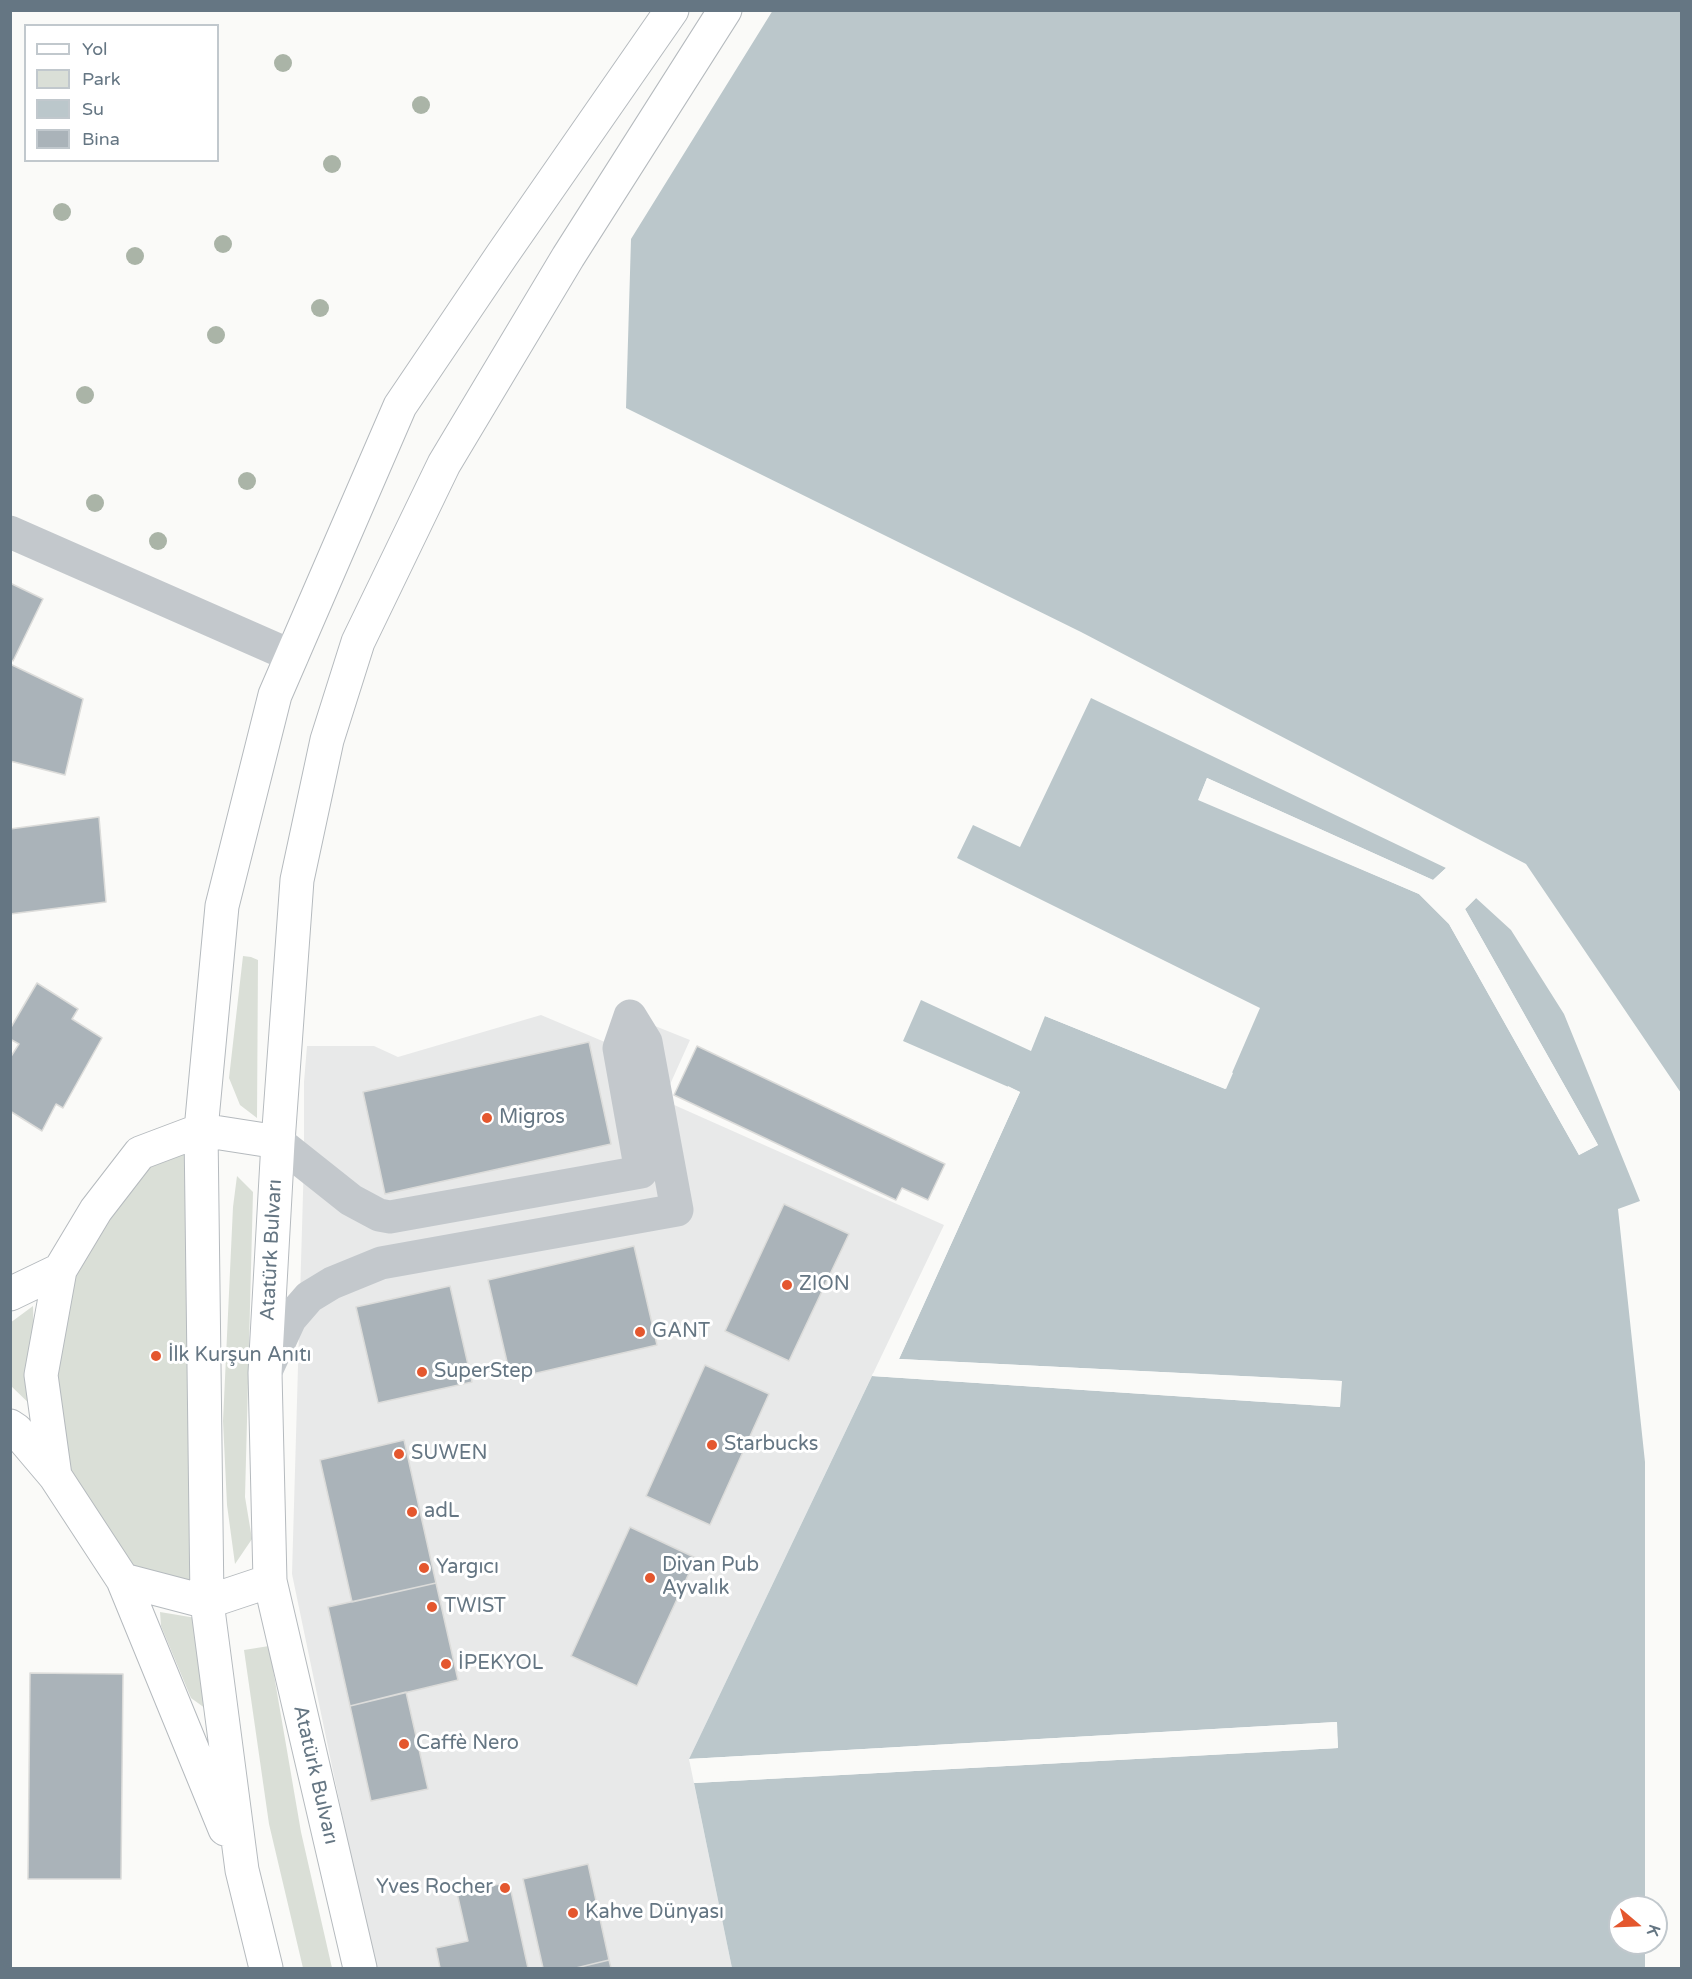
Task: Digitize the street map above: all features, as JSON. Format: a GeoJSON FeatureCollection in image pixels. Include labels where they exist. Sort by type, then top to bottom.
{"type":"FeatureCollection","features":[{"type":"Feature","properties":{"kind":"main road"},"geometry":{"type":"LineString","coordinates":[[266,1968],[242,1870],[207,1602],[201,1130],[222,906],[275,695],[400,406],[672,10]]}},
{"type":"Feature","properties":{"kind":"main road","name":"Atatürk Bulvarı"},"geometry":{"type":"LineString","coordinates":[[360,1968],[270,1581],[265,1373],[278,1142],[297,880],[327,740],[358,642],[444,464],[568,257],[725,10]]}},
{"type":"Feature","properties":{"kind":"main road"},"geometry":{"type":"LineString","coordinates":[[55,1476],[41,1375],[60,1270],[96,1210],[140,1153],[201,1130],[278,1142]]}},
{"type":"Feature","properties":{"kind":"main road"},"geometry":{"type":"LineString","coordinates":[[10,1294],[60,1270]]}},
{"type":"Feature","properties":{"kind":"main road"},"geometry":{"type":"LineString","coordinates":[[10,1426],[55,1476],[123,1580],[242,1870]]}},
{"type":"Feature","properties":{"kind":"main road"},"geometry":{"type":"LineString","coordinates":[[123,1580],[207,1602],[270,1581]]}},
{"type":"Feature","properties":{"kind":"lane"},"geometry":{"type":"LineString","coordinates":[[10,532],[292,656]]}},
{"type":"Feature","properties":{"kind":"lane"},"geometry":{"type":"LineString","coordinates":[[265,1373],[290,1319],[309,1297],[332,1283],[381,1263],[677,1210],[655,1170],[390,1217],[379,1215],[351,1200],[278,1142]]}},
{"type":"Feature","properties":{"kind":"shaded area"},"geometry":{"type":"Polygon","coordinates":[[[541,1015],[619,1048],[630,1016],[690,1040],[663,1100],[944,1225],[689,1759],[732,1968],[374,1968],[292,1574],[304,1159],[304,1082],[307,1046],[374,1046],[398,1057],[541,1015]]]}},
{"type":"Feature","properties":{"kind":"green space"},"geometry":{"type":"Polygon","coordinates":[[[243,956],[258,960],[257,1118],[240,1105],[229,1078],[243,956]]]}},
{"type":"Feature","properties":{"kind":"green space"},"geometry":{"type":"Polygon","coordinates":[[[201,1130],[207,1602],[123,1580],[55,1476],[60,1270],[140,1153],[201,1130]]]}},
{"type":"Feature","properties":{"kind":"green space"},"geometry":{"type":"Polygon","coordinates":[[[237,1176],[253,1192],[245,1497],[252,1539],[235,1564],[227,1505],[223,1421],[233,1207],[237,1176]]]}},
{"type":"Feature","properties":{"kind":"green space"},"geometry":{"type":"Polygon","coordinates":[[[33,1306],[36,1410],[11,1386],[10,1323],[33,1306]]]}},
{"type":"Feature","properties":{"kind":"green space"},"geometry":{"type":"Polygon","coordinates":[[[160,1612],[196,1618],[209,1711],[191,1698],[161,1626],[160,1612]]]}},
{"type":"Feature","properties":{"kind":"green space"},"geometry":{"type":"Polygon","coordinates":[[[269,1646],[301,1832],[332,1968],[303,1968],[269,1824],[244,1650],[269,1646]]]}},
{"type":"Feature","properties":{"kind":"water"},"geometry":{"type":"Polygon","coordinates":[[[773,10],[1681,11],[1681,1093],[1526,864],[1081,632],[626,408],[631,239],[773,10]]]}},
{"type":"Feature","properties":{"kind":"water"},"geometry":{"type":"Polygon","coordinates":[[[1091,698],[1446,868],[1433,880],[1207,778],[1199,799],[1419,894],[1449,924],[1579,1155],[1598,1145],[1465,909],[1476,898],[1511,930],[1564,1014],[1640,1201],[1618,1209],[1645,1462],[1645,1895],[1608,1895],[1608,1955],[1645,1955],[1645,1968],[732,1968],[694,1783],[1338,1748],[1336,1722],[689,1759],[872,1376],[1340,1407],[1341,1381],[899,1359],[1020,1092],[903,1041],[921,1000],[1031,1051],[1045,1016],[1225,1089],[1260,1008],[957,858],[973,825],[1020,847],[1091,698]]]}},
{"type":"Feature","properties":{"kind":"pier"},"geometry":{"type":"Polygon","coordinates":[[[1207,778],[1433,880],[1446,868],[1449,870],[1432,883],[1208,782],[1202,798],[1421,892],[1452,923],[1580,1151],[1594,1144],[1462,910],[1462,907],[1474,895],[1476,898],[1465,909],[1598,1145],[1579,1155],[1449,924],[1419,894],[1198,800],[1207,778]]]}},
{"type":"Feature","properties":{"kind":"pier"},"geometry":{"type":"Polygon","coordinates":[[[1046,1014],[1224,1086],[1230,1071],[1233,1073],[1226,1089],[1045,1016],[1046,1014]]]}},
{"type":"Feature","properties":{"kind":"pier"},"geometry":{"type":"Polygon","coordinates":[[[1008,1086],[1020,1092],[899,1359],[1342,1381],[1340,1407],[872,1376],[873,1373],[1337,1404],[1338,1384],[897,1361],[896,1358],[1016,1093],[1007,1089],[1008,1086]]]}},
{"type":"Feature","properties":{"kind":"pier"},"geometry":{"type":"Polygon","coordinates":[[[1337,1722],[1338,1748],[694,1783],[694,1780],[1335,1745],[1334,1726],[690,1762],[689,1759],[1337,1722]]]}},
{"type":"Feature","properties":{"kind":"building"},"geometry":{"type":"Polygon","coordinates":[[[10,583],[43,599],[13,661],[10,659],[10,583]]]}},
{"type":"Feature","properties":{"kind":"building"},"geometry":{"type":"Polygon","coordinates":[[[10,664],[83,699],[65,775],[10,761],[10,664]]]}},
{"type":"Feature","properties":{"kind":"building"},"geometry":{"type":"Polygon","coordinates":[[[99,817],[106,902],[10,914],[10,829],[99,817]]]}},
{"type":"Feature","properties":{"kind":"building"},"geometry":{"type":"Polygon","coordinates":[[[37,983],[78,1009],[72,1019],[102,1038],[63,1108],[56,1104],[42,1131],[10,1111],[10,1058],[19,1044],[10,1039],[10,1029],[37,983]]]}},
{"type":"Feature","properties":{"kind":"building","name":"Migros"},"geometry":{"type":"Polygon","coordinates":[[[589,1042],[611,1144],[385,1194],[363,1092],[589,1042]]]}},
{"type":"Feature","properties":{"kind":"building"},"geometry":{"type":"Polygon","coordinates":[[[697,1046],[945,1164],[928,1200],[902,1188],[896,1200],[674,1095],[697,1046]]]}},
{"type":"Feature","properties":{"kind":"building"},"geometry":{"type":"Polygon","coordinates":[[[784,1204],[849,1234],[789,1361],[725,1331],[784,1204]]]}},
{"type":"Feature","properties":{"kind":"building"},"geometry":{"type":"Polygon","coordinates":[[[634,1246],[657,1345],[511,1379],[488,1280],[634,1246]]]}},
{"type":"Feature","properties":{"kind":"building"},"geometry":{"type":"Polygon","coordinates":[[[450,1286],[472,1382],[378,1403],[356,1307],[450,1286]]]}},
{"type":"Feature","properties":{"kind":"building"},"geometry":{"type":"Polygon","coordinates":[[[705,1365],[769,1394],[710,1525],[646,1496],[705,1365]]]}},
{"type":"Feature","properties":{"kind":"building"},"geometry":{"type":"Polygon","coordinates":[[[404,1440],[436,1583],[352,1602],[320,1460],[404,1440]]]}},
{"type":"Feature","properties":{"kind":"building"},"geometry":{"type":"Polygon","coordinates":[[[630,1527],[696,1558],[637,1686],[571,1656],[630,1527]]]}},
{"type":"Feature","properties":{"kind":"building"},"geometry":{"type":"Polygon","coordinates":[[[436,1583],[458,1680],[350,1706],[328,1607],[436,1583]]]}},
{"type":"Feature","properties":{"kind":"building"},"geometry":{"type":"Polygon","coordinates":[[[30,1673],[123,1674],[121,1879],[28,1879],[30,1673]]]}},
{"type":"Feature","properties":{"kind":"building"},"geometry":{"type":"Polygon","coordinates":[[[406,1692],[428,1789],[371,1801],[350,1706],[406,1692]]]}},
{"type":"Feature","properties":{"kind":"building"},"geometry":{"type":"Polygon","coordinates":[[[588,1864],[609,1960],[576,1968],[543,1968],[523,1879],[588,1864]]]}},
{"type":"Feature","properties":{"kind":"building"},"geometry":{"type":"Polygon","coordinates":[[[509,1882],[528,1968],[440,1968],[436,1948],[468,1941],[457,1893],[509,1882]]]}},
{"type":"Feature","properties":{"kind":"building"},"geometry":{"type":"Polygon","coordinates":[[[609,1960],[611,1968],[576,1968],[609,1960]]]}},
{"type":"Feature","properties":{"kind":"place","name":"Migros"},"geometry":{"type":"Point","coordinates":[487,1118]}},
{"type":"Feature","properties":{"kind":"place","name":"ZION"},"geometry":{"type":"Point","coordinates":[787,1285]}},
{"type":"Feature","properties":{"kind":"place","name":"GANT"},"geometry":{"type":"Point","coordinates":[640,1332]}},
{"type":"Feature","properties":{"kind":"place","name":"İlk Kurşun Anıtı"},"geometry":{"type":"Point","coordinates":[156,1356]}},
{"type":"Feature","properties":{"kind":"place","name":"SuperStep"},"geometry":{"type":"Point","coordinates":[422,1372]}},
{"type":"Feature","properties":{"kind":"place","name":"Starbucks"},"geometry":{"type":"Point","coordinates":[712,1445]}},
{"type":"Feature","properties":{"kind":"place","name":"SUWEN"},"geometry":{"type":"Point","coordinates":[399,1454]}},
{"type":"Feature","properties":{"kind":"place","name":"adL"},"geometry":{"type":"Point","coordinates":[412,1512]}},
{"type":"Feature","properties":{"kind":"place","name":"Yargıcı"},"geometry":{"type":"Point","coordinates":[424,1568]}},
{"type":"Feature","properties":{"kind":"place","name":"Divan Pub Ayvalık"},"geometry":{"type":"Point","coordinates":[650,1578]}},
{"type":"Feature","properties":{"kind":"place","name":"TWIST"},"geometry":{"type":"Point","coordinates":[432,1607]}},
{"type":"Feature","properties":{"kind":"place","name":"İPEKYOL"},"geometry":{"type":"Point","coordinates":[446,1664]}},
{"type":"Feature","properties":{"kind":"place","name":"Caffè Nero"},"geometry":{"type":"Point","coordinates":[404,1744]}},
{"type":"Feature","properties":{"kind":"place","name":"Yves Rocher"},"geometry":{"type":"Point","coordinates":[505,1888]}},
{"type":"Feature","properties":{"kind":"place","name":"Kahve Dünyası"},"geometry":{"type":"Point","coordinates":[573,1913]}}]}
